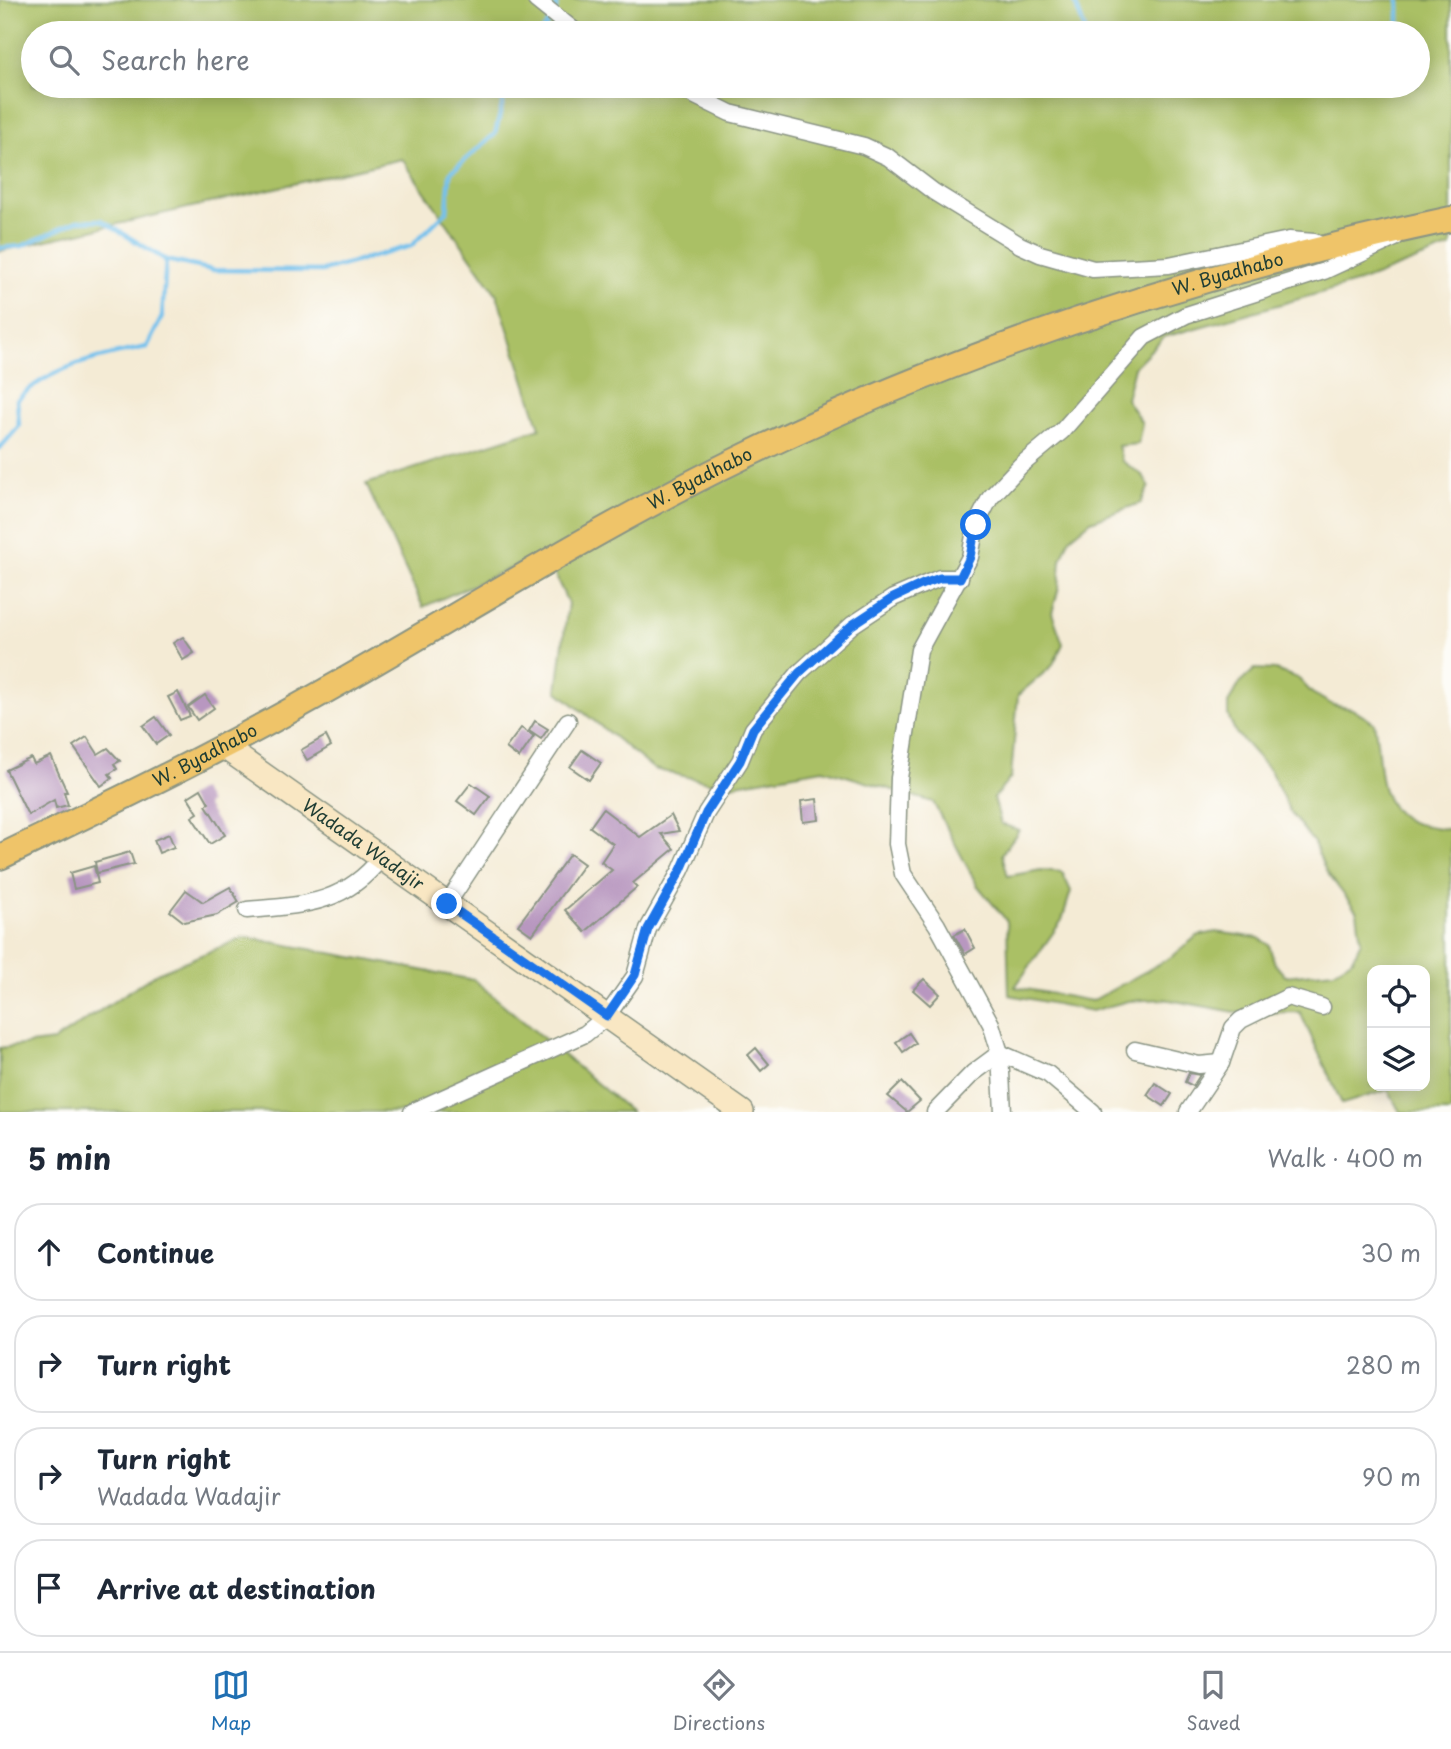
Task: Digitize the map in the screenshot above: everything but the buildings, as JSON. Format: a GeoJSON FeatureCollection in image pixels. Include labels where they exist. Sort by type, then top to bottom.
{"type":"FeatureCollection","features":[{"type":"Feature","properties":{"kind":"main road","name":"W. Byadhabo"},"geometry":{"type":"LineString","coordinates":[[0,857],[223,747],[624,516],[830,416],[1094,315],[1325,248],[1451,219]]}},
{"type":"Feature","properties":{"kind":"street"},"geometry":{"type":"LineString","coordinates":[[536,0],[562,21]]}},
{"type":"Feature","properties":{"kind":"street"},"geometry":{"type":"LineString","coordinates":[[699,98],[730,113],[864,146],[888,157],[934,192],[1020,245],[1040,254],[1093,269],[1169,265],[1289,240],[1314,242],[1325,248]]}},
{"type":"Feature","properties":{"kind":"street"},"geometry":{"type":"LineString","coordinates":[[1003,1112],[1000,1053],[991,1024],[903,874],[897,844],[899,779],[919,650],[970,557],[976,525],[990,498],[1020,466],[1062,430],[1144,337],[1186,315],[1325,271],[1384,245],[1412,227]]}},
{"type":"Feature","properties":{"kind":"street"},"geometry":{"type":"LineString","coordinates":[[412,1112],[585,1034],[607,1016],[635,975],[648,929],[681,870],[706,813],[740,761],[753,729],[799,673],[852,625],[893,598],[923,584],[940,578],[960,578]]}},
{"type":"Feature","properties":{"kind":"street"},"geometry":{"type":"LineString","coordinates":[[447,904],[568,721]]}},
{"type":"Feature","properties":{"kind":"street","name":"Wadada Wadajir"},"geometry":{"type":"LineString","coordinates":[[223,747],[742,1112]]}},
{"type":"Feature","properties":{"kind":"street"},"geometry":{"type":"LineString","coordinates":[[247,910],[316,904],[367,876],[381,859]]}},
{"type":"Feature","properties":{"kind":"street"},"geometry":{"type":"LineString","coordinates":[[1188,1112],[1221,1063],[1233,1028],[1241,1020],[1287,997],[1322,1007]]}},
{"type":"Feature","properties":{"kind":"street"},"geometry":{"type":"LineString","coordinates":[[1135,1050],[1199,1065],[1221,1063]]}},
{"type":"Feature","properties":{"kind":"street"},"geometry":{"type":"LineString","coordinates":[[935,1112],[973,1073],[1000,1053]]}},
{"type":"Feature","properties":{"kind":"street"},"geometry":{"type":"LineString","coordinates":[[1000,1053],[1048,1074],[1093,1112]]}},
{"type":"Feature","properties":{"kind":"green space"},"geometry":{"type":"Polygon","coordinates":[[[0,0],[1451,0],[1451,247],[1359,282],[1164,337],[1134,367],[1126,399],[1142,423],[1138,444],[1118,446],[1122,461],[1142,475],[1149,486],[1141,503],[1091,521],[1069,539],[1061,560],[1059,587],[1052,613],[1063,644],[1052,666],[1018,695],[1011,777],[994,798],[1001,824],[1019,830],[1002,854],[1008,876],[1041,870],[1062,872],[1071,891],[1062,920],[1015,987],[1092,1001],[1173,956],[1197,936],[1216,932],[1259,938],[1269,945],[1275,964],[1285,976],[1334,971],[1353,959],[1361,941],[1357,912],[1326,871],[1314,843],[1290,812],[1271,772],[1235,732],[1228,715],[1228,703],[1241,682],[1255,669],[1275,670],[1298,678],[1312,693],[1333,705],[1352,709],[1374,723],[1380,775],[1387,799],[1394,809],[1414,823],[1451,830],[1451,1112],[1400,1112],[1389,1091],[1430,1091],[1430,965],[1367,965],[1367,1091],[1385,1091],[1342,1104],[1300,1012],[1240,1013],[1164,999],[1128,1001],[1092,1011],[1009,995],[1007,921],[977,885],[933,802],[823,769],[725,786],[654,769],[557,691],[568,603],[545,553],[423,607],[366,484],[540,428],[497,295],[402,159],[0,251],[0,0]]]}},
{"type":"Feature","properties":{"kind":"green space"},"geometry":{"type":"Polygon","coordinates":[[[245,937],[474,980],[631,1112],[0,1112],[0,1048],[54,1041],[157,973],[245,937]]]}},
{"type":"Feature","properties":{"kind":"waterway"},"geometry":{"type":"LineString","coordinates":[[550,21],[558,0]]}},
{"type":"Feature","properties":{"kind":"waterway"},"geometry":{"type":"LineString","coordinates":[[1074,0],[1082,21]]}},
{"type":"Feature","properties":{"kind":"waterway"},"geometry":{"type":"LineString","coordinates":[[1399,0],[1399,21]]}},
{"type":"Feature","properties":{"kind":"waterway"},"geometry":{"type":"LineString","coordinates":[[0,248],[22,246],[77,221],[101,220],[166,260],[213,270],[322,271],[411,246],[447,211],[450,173],[495,134],[504,98]]}},
{"type":"Feature","properties":{"kind":"waterway"},"geometry":{"type":"LineString","coordinates":[[0,448],[19,426],[17,400],[45,378],[78,364],[147,347],[162,317],[166,260]]}},
{"type":"Feature","properties":{"kind":"route"},"geometry":{"type":"LineString","coordinates":[[447,904],[607,1016],[635,975],[648,929],[696,840],[706,813],[740,761],[753,729],[774,707],[799,673],[852,625],[893,598],[923,584],[940,578],[960,578],[970,557],[976,525]]}}]}
